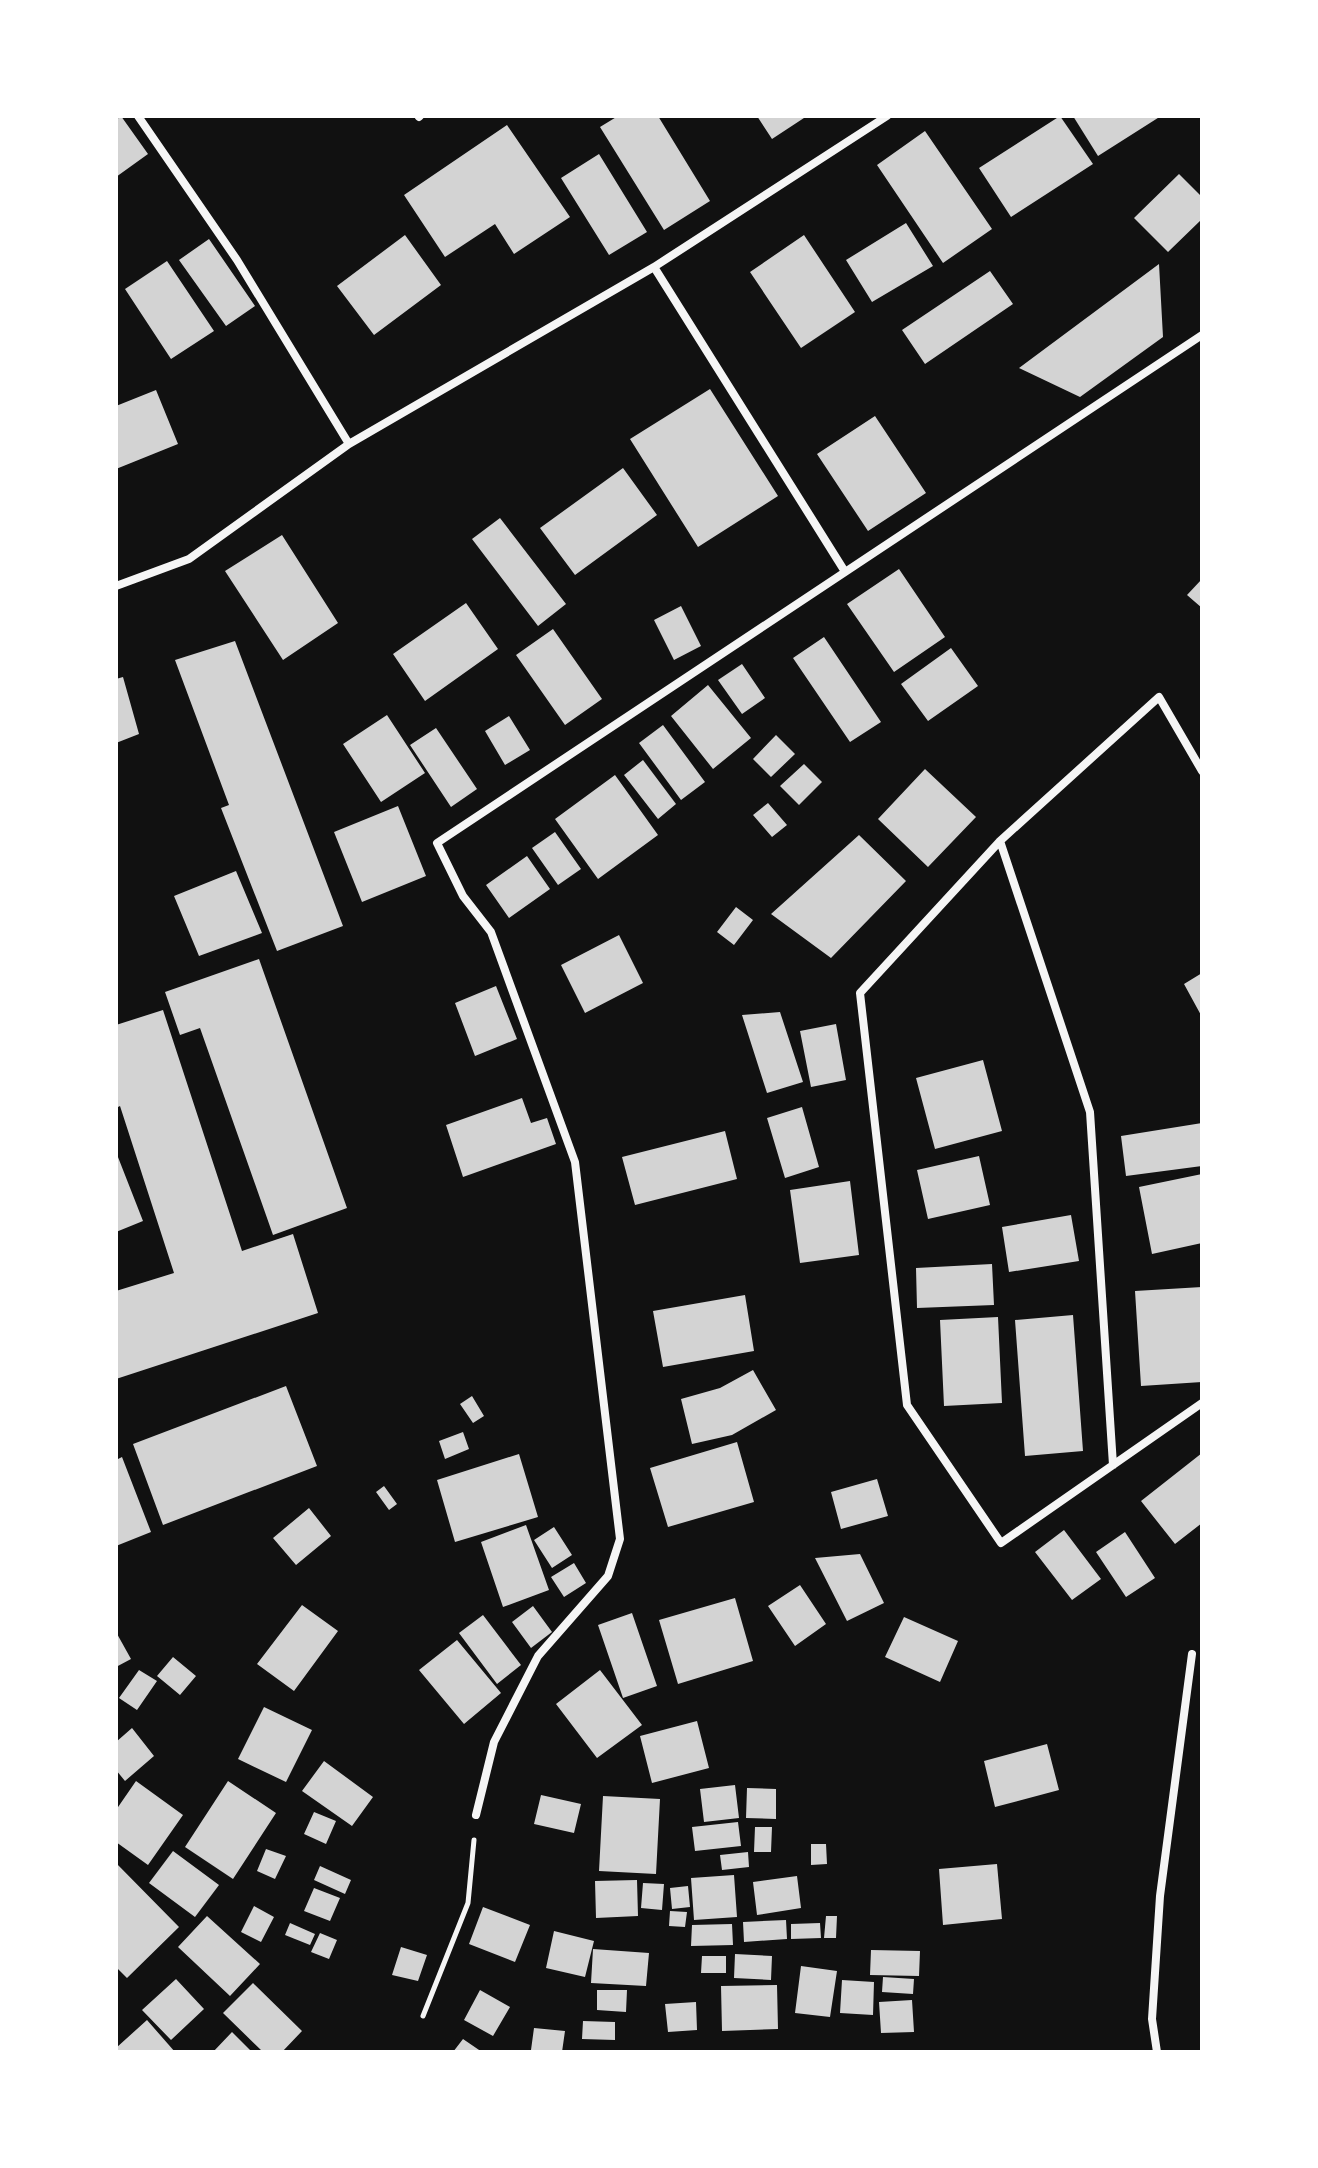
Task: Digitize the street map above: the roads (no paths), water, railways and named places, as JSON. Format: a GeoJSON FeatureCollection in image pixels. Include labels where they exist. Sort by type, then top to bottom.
{"type":"FeatureCollection","features":[{"type":"Feature","properties":{"kind":"street"},"geometry":{"type":"LineString","coordinates":[[138,116],[237,260],[349,444]]}},
{"type":"Feature","properties":{"kind":"street"},"geometry":{"type":"LineString","coordinates":[[116,586],[189,559],[349,444],[654,267],[887,116]]}},
{"type":"Feature","properties":{"kind":"street"},"geometry":{"type":"LineString","coordinates":[[654,267],[844,570]]}},
{"type":"Feature","properties":{"kind":"street"},"geometry":{"type":"LineString","coordinates":[[476,1815],[494,1742],[538,1656],[608,1576],[620,1539],[575,1162],[491,932],[463,896],[437,843],[1202,335]]}},
{"type":"Feature","properties":{"kind":"street"},"geometry":{"type":"LineString","coordinates":[[1202,771],[1159,697],[1000,841],[860,993],[907,1405],[1001,1543],[1202,1403]]}},
{"type":"Feature","properties":{"kind":"street"},"geometry":{"type":"LineString","coordinates":[[1000,841],[1090,1112],[1113,1465]]}},
{"type":"Feature","properties":{"kind":"street"},"geometry":{"type":"LineString","coordinates":[[1157,2052],[1152,2019],[1160,1896],[1192,1654]]}}]}
